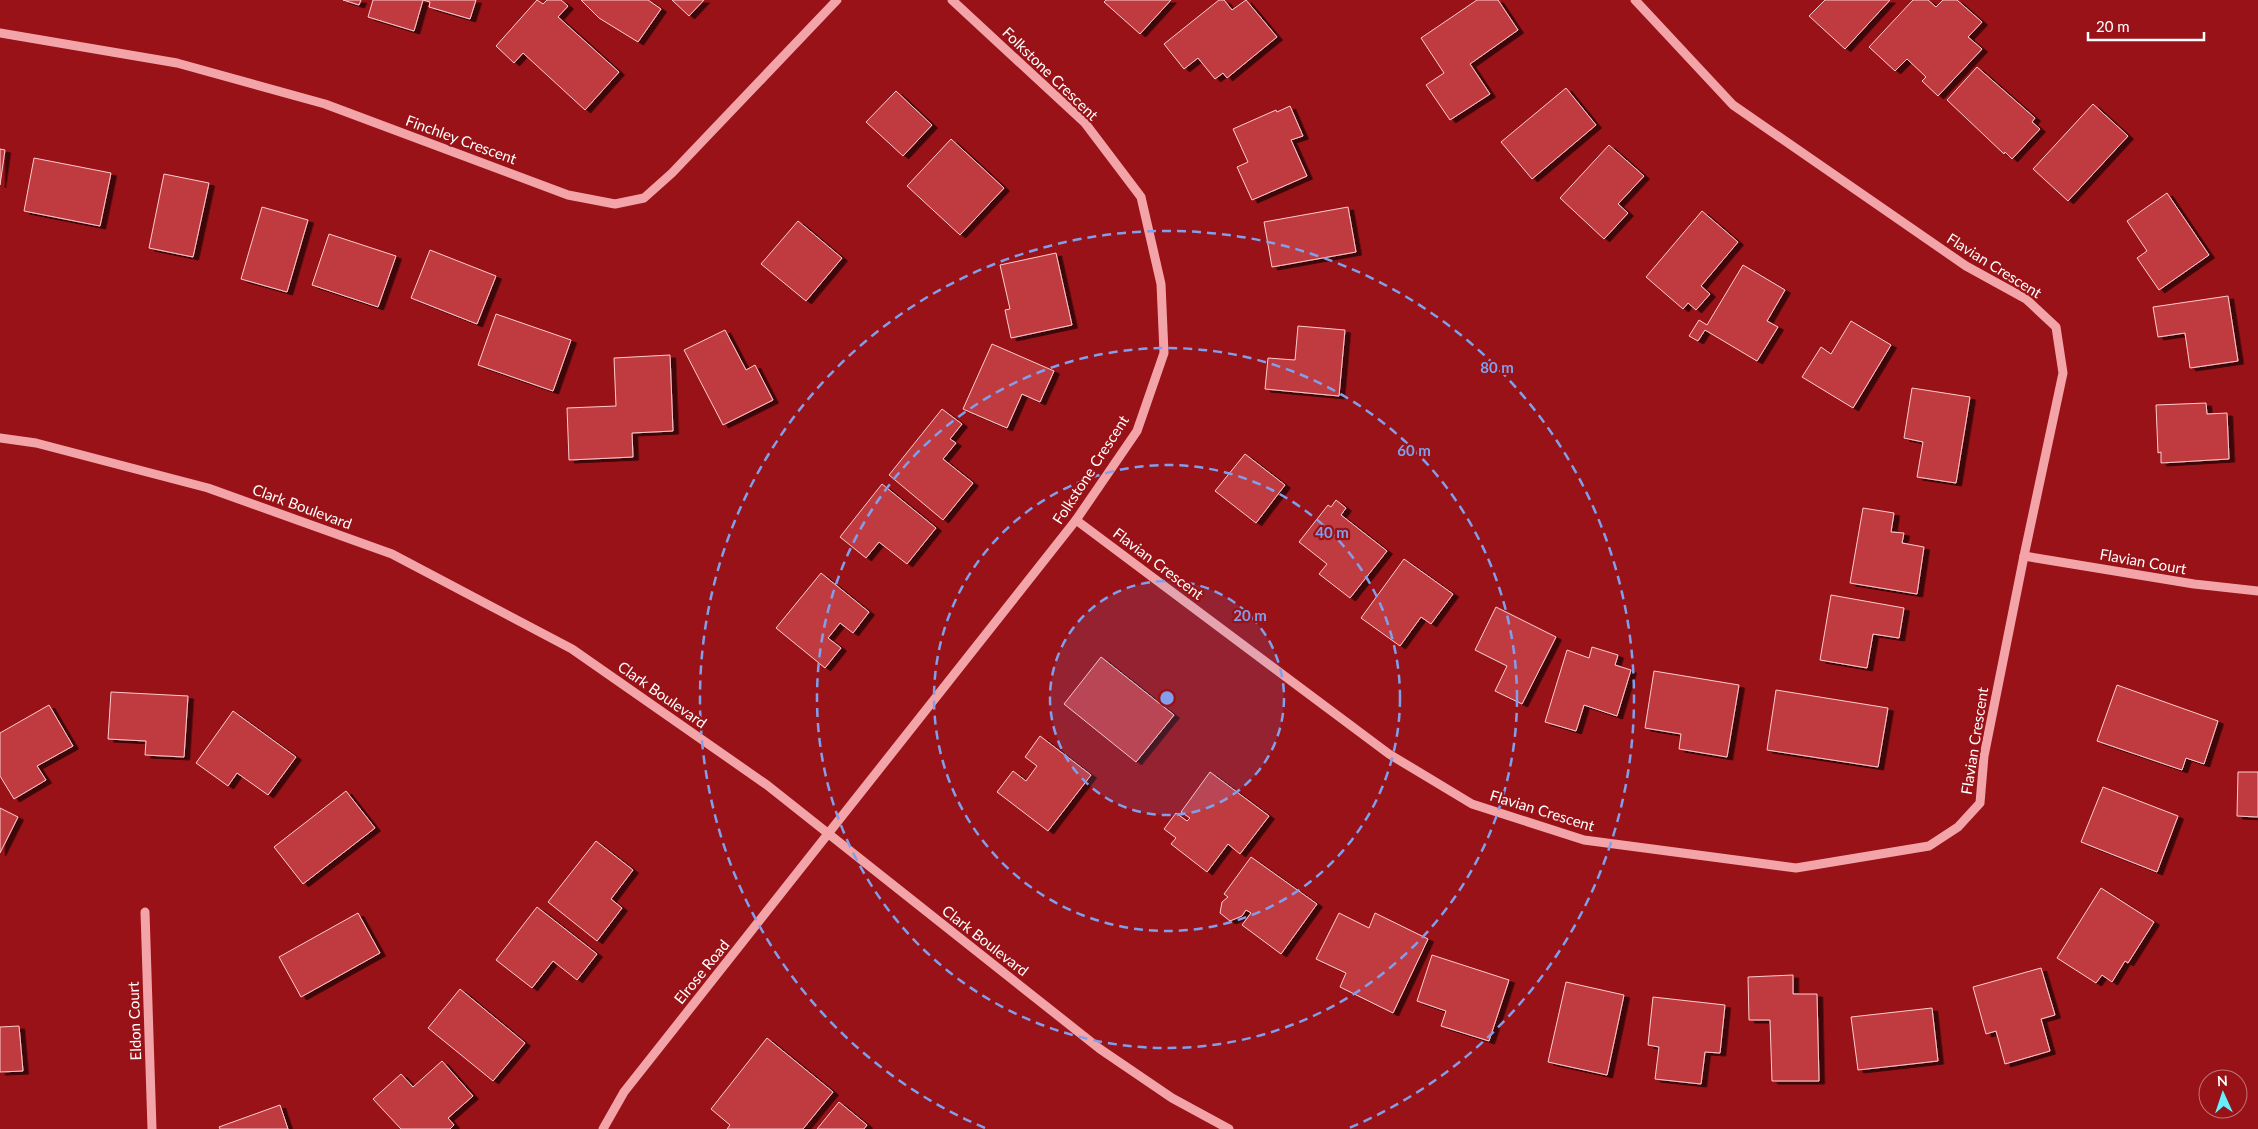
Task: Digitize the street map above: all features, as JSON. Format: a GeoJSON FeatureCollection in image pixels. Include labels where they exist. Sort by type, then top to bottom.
{"type":"FeatureCollection","features":[{"type":"Feature","properties":{"kind":"street","name":"Finchley Crescent"},"geometry":{"type":"LineString","coordinates":[[0,34],[177,63],[307,99],[568,194],[615,204],[644,198],[672,174],[837,0]]}},
{"type":"Feature","properties":{"kind":"street","name":"Folkstone Crescent"},"geometry":{"type":"LineString","coordinates":[[828,835],[1076,520],[1137,431],[1164,354],[1161,284],[1140,197],[1085,123],[952,0]]}},
{"type":"Feature","properties":{"kind":"street","name":"Flavian Crescent"},"geometry":{"type":"LineString","coordinates":[[1076,520],[1389,754],[1472,804],[1584,840],[1796,868],[1929,846],[1958,827],[1980,803],[1984,756],[2024,556],[2064,373],[2056,327],[2026,298],[1966,266],[1733,105],[1641,9],[1635,0]]}},
{"type":"Feature","properties":{"kind":"street","name":"Clark Boulevard"},"geometry":{"type":"LineString","coordinates":[[0,438],[36,443],[208,488],[392,554],[572,649],[766,785],[1100,1050],[1172,1098],[1229,1129]]}},
{"type":"Feature","properties":{"kind":"street","name":"Flavian Court"},"geometry":{"type":"LineString","coordinates":[[2024,556],[2194,584],[2258,591]]}},
{"type":"Feature","properties":{"kind":"street","name":"Elrose Road"},"geometry":{"type":"LineString","coordinates":[[603,1129],[624,1092],[828,835]]}},
{"type":"Feature","properties":{"kind":"street","name":"Eldon Court"},"geometry":{"type":"LineString","coordinates":[[145,912],[152,1129]]}},
{"type":"Feature","properties":{"kind":"building"},"geometry":{"type":"Polygon","coordinates":[[[343,0],[361,0],[359,5],[343,0]]]}},
{"type":"Feature","properties":{"kind":"building"},"geometry":{"type":"Polygon","coordinates":[[[373,0],[423,0],[414,31],[368,17],[373,0]]]}},
{"type":"Feature","properties":{"kind":"building"},"geometry":{"type":"Polygon","coordinates":[[[423,0],[476,0],[470,19],[429,7],[430,2],[423,0]]]}},
{"type":"Feature","properties":{"kind":"building"},"geometry":{"type":"Polygon","coordinates":[[[537,0],[543,4],[547,0],[561,0],[568,6],[558,17],[619,72],[585,110],[523,53],[514,63],[496,46],[537,0]]]}},
{"type":"Feature","properties":{"kind":"building"},"geometry":{"type":"Polygon","coordinates":[[[581,0],[648,0],[661,9],[638,42],[599,18],[581,0]]]}},
{"type":"Feature","properties":{"kind":"building"},"geometry":{"type":"Polygon","coordinates":[[[672,0],[704,0],[689,16],[672,0]]]}},
{"type":"Feature","properties":{"kind":"building"},"geometry":{"type":"Polygon","coordinates":[[[1106,0],[1171,0],[1140,34],[1104,2],[1106,0]]]}},
{"type":"Feature","properties":{"kind":"building"},"geometry":{"type":"Polygon","coordinates":[[[1219,0],[1224,0],[1232,10],[1246,0],[1277,37],[1227,78],[1223,73],[1215,79],[1198,58],[1184,69],[1164,44],[1219,0]]]}},
{"type":"Feature","properties":{"kind":"building"},"geometry":{"type":"Polygon","coordinates":[[[1477,0],[1498,0],[1518,30],[1470,64],[1490,94],[1450,120],[1426,85],[1444,73],[1421,38],[1477,0]]]}},
{"type":"Feature","properties":{"kind":"building"},"geometry":{"type":"Polygon","coordinates":[[[1825,0],[1890,0],[1845,49],[1809,16],[1825,0]]]}},
{"type":"Feature","properties":{"kind":"building"},"geometry":{"type":"Polygon","coordinates":[[[1913,0],[1928,0],[1936,7],[1943,0],[1957,0],[1982,22],[1968,37],[1982,49],[1938,96],[1922,81],[1926,77],[1907,59],[1895,71],[1869,47],[1913,0]]]}},
{"type":"Feature","properties":{"kind":"building"},"geometry":{"type":"Polygon","coordinates":[[[1977,67],[2035,118],[2032,122],[2040,129],[2012,159],[2005,152],[2004,154],[1947,100],[1977,67]]]}},
{"type":"Feature","properties":{"kind":"building"},"geometry":{"type":"Polygon","coordinates":[[[1566,88],[1596,125],[1532,179],[1501,142],[1566,88]]]}},
{"type":"Feature","properties":{"kind":"building"},"geometry":{"type":"Polygon","coordinates":[[[896,91],[932,125],[903,156],[866,122],[896,91]]]}},
{"type":"Feature","properties":{"kind":"building"},"geometry":{"type":"Polygon","coordinates":[[[2093,104],[2128,136],[2068,201],[2033,169],[2093,104]]]}},
{"type":"Feature","properties":{"kind":"building"},"geometry":{"type":"Polygon","coordinates":[[[1290,106],[1303,136],[1291,140],[1307,176],[1252,200],[1237,167],[1248,162],[1233,129],[1276,110],[1277,112],[1290,106]]]}},
{"type":"Feature","properties":{"kind":"building"},"geometry":{"type":"Polygon","coordinates":[[[951,139],[1004,188],[960,235],[907,186],[951,139]]]}},
{"type":"Feature","properties":{"kind":"building"},"geometry":{"type":"Polygon","coordinates":[[[1609,145],[1644,176],[1618,204],[1628,213],[1604,239],[1560,198],[1609,145]]]}},
{"type":"Feature","properties":{"kind":"building"},"geometry":{"type":"Polygon","coordinates":[[[0,149],[5,150],[0,185],[0,149]]]}},
{"type":"Feature","properties":{"kind":"building"},"geometry":{"type":"Polygon","coordinates":[[[34,158],[111,173],[100,226],[24,211],[34,158]]]}},
{"type":"Feature","properties":{"kind":"building"},"geometry":{"type":"Polygon","coordinates":[[[164,174],[209,183],[193,257],[149,248],[164,174]]]}},
{"type":"Feature","properties":{"kind":"building"},"geometry":{"type":"Polygon","coordinates":[[[2167,193],[2209,255],[2159,290],[2137,258],[2147,251],[2127,221],[2167,193]]]}},
{"type":"Feature","properties":{"kind":"building"},"geometry":{"type":"Polygon","coordinates":[[[262,207],[308,220],[287,292],[241,279],[262,207]]]}},
{"type":"Feature","properties":{"kind":"building"},"geometry":{"type":"Polygon","coordinates":[[[1348,207],[1356,252],[1272,267],[1264,222],[1348,207]]]}},
{"type":"Feature","properties":{"kind":"building"},"geometry":{"type":"Polygon","coordinates":[[[1702,211],[1738,242],[1701,286],[1710,294],[1696,310],[1688,303],[1683,309],[1646,277],[1702,211]]]}},
{"type":"Feature","properties":{"kind":"building"},"geometry":{"type":"Polygon","coordinates":[[[798,221],[842,258],[806,301],[761,264],[798,221]]]}},
{"type":"Feature","properties":{"kind":"building"},"geometry":{"type":"Polygon","coordinates":[[[329,234],[396,256],[378,307],[312,285],[329,234]]]}},
{"type":"Feature","properties":{"kind":"building"},"geometry":{"type":"Polygon","coordinates":[[[430,250],[496,276],[477,324],[411,298],[430,250]]]}},
{"type":"Feature","properties":{"kind":"building"},"geometry":{"type":"Polygon","coordinates":[[[1056,253],[1072,325],[1011,338],[1005,310],[1010,309],[1000,265],[1056,253]]]}},
{"type":"Feature","properties":{"kind":"building"},"geometry":{"type":"Polygon","coordinates":[[[1743,265],[1785,290],[1767,321],[1778,327],[1757,361],[1705,330],[1698,341],[1689,336],[1699,320],[1707,325],[1743,265]]]}},
{"type":"Feature","properties":{"kind":"building"},"geometry":{"type":"Polygon","coordinates":[[[2228,296],[2238,361],[2190,368],[2185,333],[2158,337],[2153,307],[2228,296]]]}},
{"type":"Feature","properties":{"kind":"building"},"geometry":{"type":"Polygon","coordinates":[[[496,314],[571,340],[553,391],[478,365],[496,314]]]}},
{"type":"Feature","properties":{"kind":"building"},"geometry":{"type":"Polygon","coordinates":[[[1851,321],[1891,345],[1853,408],[1802,377],[1821,347],[1831,354],[1851,321]]]}},
{"type":"Feature","properties":{"kind":"building"},"geometry":{"type":"Polygon","coordinates":[[[1298,326],[1345,330],[1339,396],[1265,389],[1268,358],[1295,360],[1298,326]]]}},
{"type":"Feature","properties":{"kind":"building"},"geometry":{"type":"Polygon","coordinates":[[[725,330],[746,370],[755,365],[773,400],[723,425],[684,350],[725,330]]]}},
{"type":"Feature","properties":{"kind":"building"},"geometry":{"type":"Polygon","coordinates":[[[992,344],[1054,371],[1040,402],[1022,394],[1007,428],[963,409],[992,344]]]}},
{"type":"Feature","properties":{"kind":"building"},"geometry":{"type":"Polygon","coordinates":[[[670,355],[673,431],[632,433],[633,457],[569,460],[567,408],[616,406],[614,358],[670,355]]]}},
{"type":"Feature","properties":{"kind":"building"},"geometry":{"type":"Polygon","coordinates":[[[1912,388],[1970,397],[1956,483],[1917,477],[1923,442],[1904,438],[1912,388]]]}},
{"type":"Feature","properties":{"kind":"building"},"geometry":{"type":"Polygon","coordinates":[[[2206,403],[2207,414],[2227,413],[2229,459],[2161,463],[2161,452],[2158,453],[2156,405],[2206,403]]]}},
{"type":"Feature","properties":{"kind":"building"},"geometry":{"type":"Polygon","coordinates":[[[942,409],[962,424],[950,439],[956,443],[943,459],[973,483],[943,520],[889,475],[942,409]]]}},
{"type":"Feature","properties":{"kind":"building"},"geometry":{"type":"Polygon","coordinates":[[[1245,454],[1285,485],[1256,523],[1215,491],[1245,454]]]}},
{"type":"Feature","properties":{"kind":"building"},"geometry":{"type":"Polygon","coordinates":[[[882,484],[936,528],[907,564],[879,542],[866,558],[840,537],[882,484]]]}},
{"type":"Feature","properties":{"kind":"building"},"geometry":{"type":"Polygon","coordinates":[[[1336,500],[1346,508],[1341,515],[1387,551],[1350,598],[1319,574],[1327,564],[1299,542],[1328,505],[1331,507],[1336,500]]]}},
{"type":"Feature","properties":{"kind":"building"},"geometry":{"type":"Polygon","coordinates":[[[1863,508],[1894,513],[1891,532],[1904,533],[1902,543],[1924,547],[1917,594],[1850,583],[1863,508]]]}},
{"type":"Feature","properties":{"kind":"building"},"geometry":{"type":"Polygon","coordinates":[[[1404,559],[1453,594],[1431,624],[1421,617],[1400,646],[1361,618],[1404,559]]]}},
{"type":"Feature","properties":{"kind":"building"},"geometry":{"type":"Polygon","coordinates":[[[821,573],[869,612],[853,633],[840,623],[828,638],[841,648],[825,668],[776,628],[821,573]]]}},
{"type":"Feature","properties":{"kind":"building"},"geometry":{"type":"Polygon","coordinates":[[[1831,595],[1904,608],[1899,638],[1873,634],[1867,668],[1820,660],[1831,595]]]}},
{"type":"Feature","properties":{"kind":"building"},"geometry":{"type":"Polygon","coordinates":[[[1496,607],[1556,637],[1522,704],[1495,691],[1507,666],[1475,650],[1496,607]]]}},
{"type":"Feature","properties":{"kind":"building"},"geometry":{"type":"Polygon","coordinates":[[[1592,647],[1618,655],[1615,665],[1631,670],[1617,716],[1584,705],[1576,731],[1545,722],[1567,650],[1589,658],[1592,647]]]}},
{"type":"Feature","properties":{"kind":"building"},"geometry":{"type":"Polygon","coordinates":[[[1101,657],[1174,715],[1136,762],[1064,704],[1101,657]]]}},
{"type":"Feature","properties":{"kind":"building"},"geometry":{"type":"Polygon","coordinates":[[[1654,671],[1739,685],[1727,757],[1679,749],[1681,734],[1645,728],[1654,671]]]}},
{"type":"Feature","properties":{"kind":"building"},"geometry":{"type":"Polygon","coordinates":[[[2117,685],[2218,721],[2204,764],[2186,758],[2182,770],[2097,741],[2117,685]]]}},
{"type":"Feature","properties":{"kind":"building"},"geometry":{"type":"Polygon","coordinates":[[[1776,690],[1888,708],[1878,767],[1767,750],[1776,690]]]}},
{"type":"Feature","properties":{"kind":"building"},"geometry":{"type":"Polygon","coordinates":[[[111,692],[188,696],[184,757],[145,755],[146,741],[108,739],[111,692]]]}},
{"type":"Feature","properties":{"kind":"building"},"geometry":{"type":"Polygon","coordinates":[[[49,705],[73,746],[37,766],[46,780],[14,799],[0,776],[0,733],[49,705]]]}},
{"type":"Feature","properties":{"kind":"building"},"geometry":{"type":"Polygon","coordinates":[[[233,711],[296,757],[268,795],[237,773],[228,786],[196,763],[233,711]]]}},
{"type":"Feature","properties":{"kind":"building"},"geometry":{"type":"Polygon","coordinates":[[[1040,736],[1091,775],[1048,831],[997,792],[1013,771],[1026,781],[1037,766],[1025,757],[1040,736]]]}},
{"type":"Feature","properties":{"kind":"building"},"geometry":{"type":"Polygon","coordinates":[[[1210,772],[1269,816],[1240,854],[1228,844],[1207,872],[1171,844],[1176,838],[1164,829],[1176,813],[1187,821],[1190,818],[1181,812],[1210,772]]]}},
{"type":"Feature","properties":{"kind":"building"},"geometry":{"type":"Polygon","coordinates":[[[2238,772],[2258,772],[2258,817],[2237,816],[2238,772]]]}},
{"type":"Feature","properties":{"kind":"building"},"geometry":{"type":"Polygon","coordinates":[[[2103,787],[2178,816],[2157,872],[2081,842],[2103,787]]]}},
{"type":"Feature","properties":{"kind":"building"},"geometry":{"type":"Polygon","coordinates":[[[346,791],[375,828],[303,884],[274,847],[346,791]]]}},
{"type":"Feature","properties":{"kind":"building"},"geometry":{"type":"Polygon","coordinates":[[[0,808],[18,817],[0,853],[0,808]]]}},
{"type":"Feature","properties":{"kind":"building"},"geometry":{"type":"Polygon","coordinates":[[[596,841],[633,870],[611,899],[622,908],[597,941],[548,902],[596,841]]]}},
{"type":"Feature","properties":{"kind":"building"},"geometry":{"type":"Polygon","coordinates":[[[1251,857],[1317,904],[1281,954],[1242,925],[1251,913],[1246,910],[1242,916],[1230,921],[1220,913],[1222,902],[1228,897],[1224,894],[1251,857]]]}},
{"type":"Feature","properties":{"kind":"building"},"geometry":{"type":"Polygon","coordinates":[[[2101,888],[2154,922],[2128,963],[2125,961],[2112,982],[2102,975],[2096,983],[2057,958],[2101,888]]]}},
{"type":"Feature","properties":{"kind":"building"},"geometry":{"type":"Polygon","coordinates":[[[537,907],[597,954],[577,980],[553,961],[532,988],[496,960],[537,907]]]}},
{"type":"Feature","properties":{"kind":"building"},"geometry":{"type":"Polygon","coordinates":[[[358,913],[380,953],[301,997],[279,957],[358,913]]]}},
{"type":"Feature","properties":{"kind":"building"},"geometry":{"type":"Polygon","coordinates":[[[1339,913],[1369,928],[1375,913],[1428,939],[1393,1013],[1340,987],[1346,973],[1316,959],[1339,913]]]}},
{"type":"Feature","properties":{"kind":"building"},"geometry":{"type":"Polygon","coordinates":[[[1432,955],[1509,980],[1489,1041],[1441,1026],[1446,1011],[1417,1001],[1432,955]]]}},
{"type":"Feature","properties":{"kind":"building"},"geometry":{"type":"Polygon","coordinates":[[[2041,968],[2055,1015],[2041,1019],[2050,1051],[2005,1064],[1996,1031],[1986,1034],[1973,987],[2041,968]]]}},
{"type":"Feature","properties":{"kind":"building"},"geometry":{"type":"Polygon","coordinates":[[[1793,975],[1793,994],[1817,994],[1819,1081],[1772,1081],[1770,1020],[1749,1020],[1748,977],[1793,975]]]}},
{"type":"Feature","properties":{"kind":"building"},"geometry":{"type":"Polygon","coordinates":[[[1566,982],[1624,995],[1607,1075],[1548,1062],[1566,982]]]}},
{"type":"Feature","properties":{"kind":"building"},"geometry":{"type":"Polygon","coordinates":[[[460,989],[525,1043],[493,1081],[428,1028],[460,989]]]}},
{"type":"Feature","properties":{"kind":"building"},"geometry":{"type":"Polygon","coordinates":[[[1653,997],[1725,1005],[1720,1053],[1705,1052],[1701,1084],[1655,1079],[1659,1047],[1648,1045],[1653,997]]]}},
{"type":"Feature","properties":{"kind":"building"},"geometry":{"type":"Polygon","coordinates":[[[1932,1008],[1938,1061],[1858,1070],[1851,1017],[1932,1008]]]}},
{"type":"Feature","properties":{"kind":"building"},"geometry":{"type":"Polygon","coordinates":[[[19,1026],[23,1071],[0,1072],[0,1027],[19,1026]]]}},
{"type":"Feature","properties":{"kind":"building"},"geometry":{"type":"Polygon","coordinates":[[[767,1038],[833,1092],[803,1129],[727,1129],[730,1125],[711,1109],[767,1038]]]}},
{"type":"Feature","properties":{"kind":"building"},"geometry":{"type":"Polygon","coordinates":[[[442,1061],[473,1096],[448,1118],[454,1125],[450,1129],[401,1129],[373,1099],[401,1074],[413,1087],[442,1061]]]}},
{"type":"Feature","properties":{"kind":"building"},"geometry":{"type":"Polygon","coordinates":[[[839,1102],[867,1125],[864,1129],[817,1129],[839,1102]]]}},
{"type":"Feature","properties":{"kind":"building"},"geometry":{"type":"Polygon","coordinates":[[[280,1105],[288,1129],[220,1129],[219,1127],[280,1105]]]}}]}
